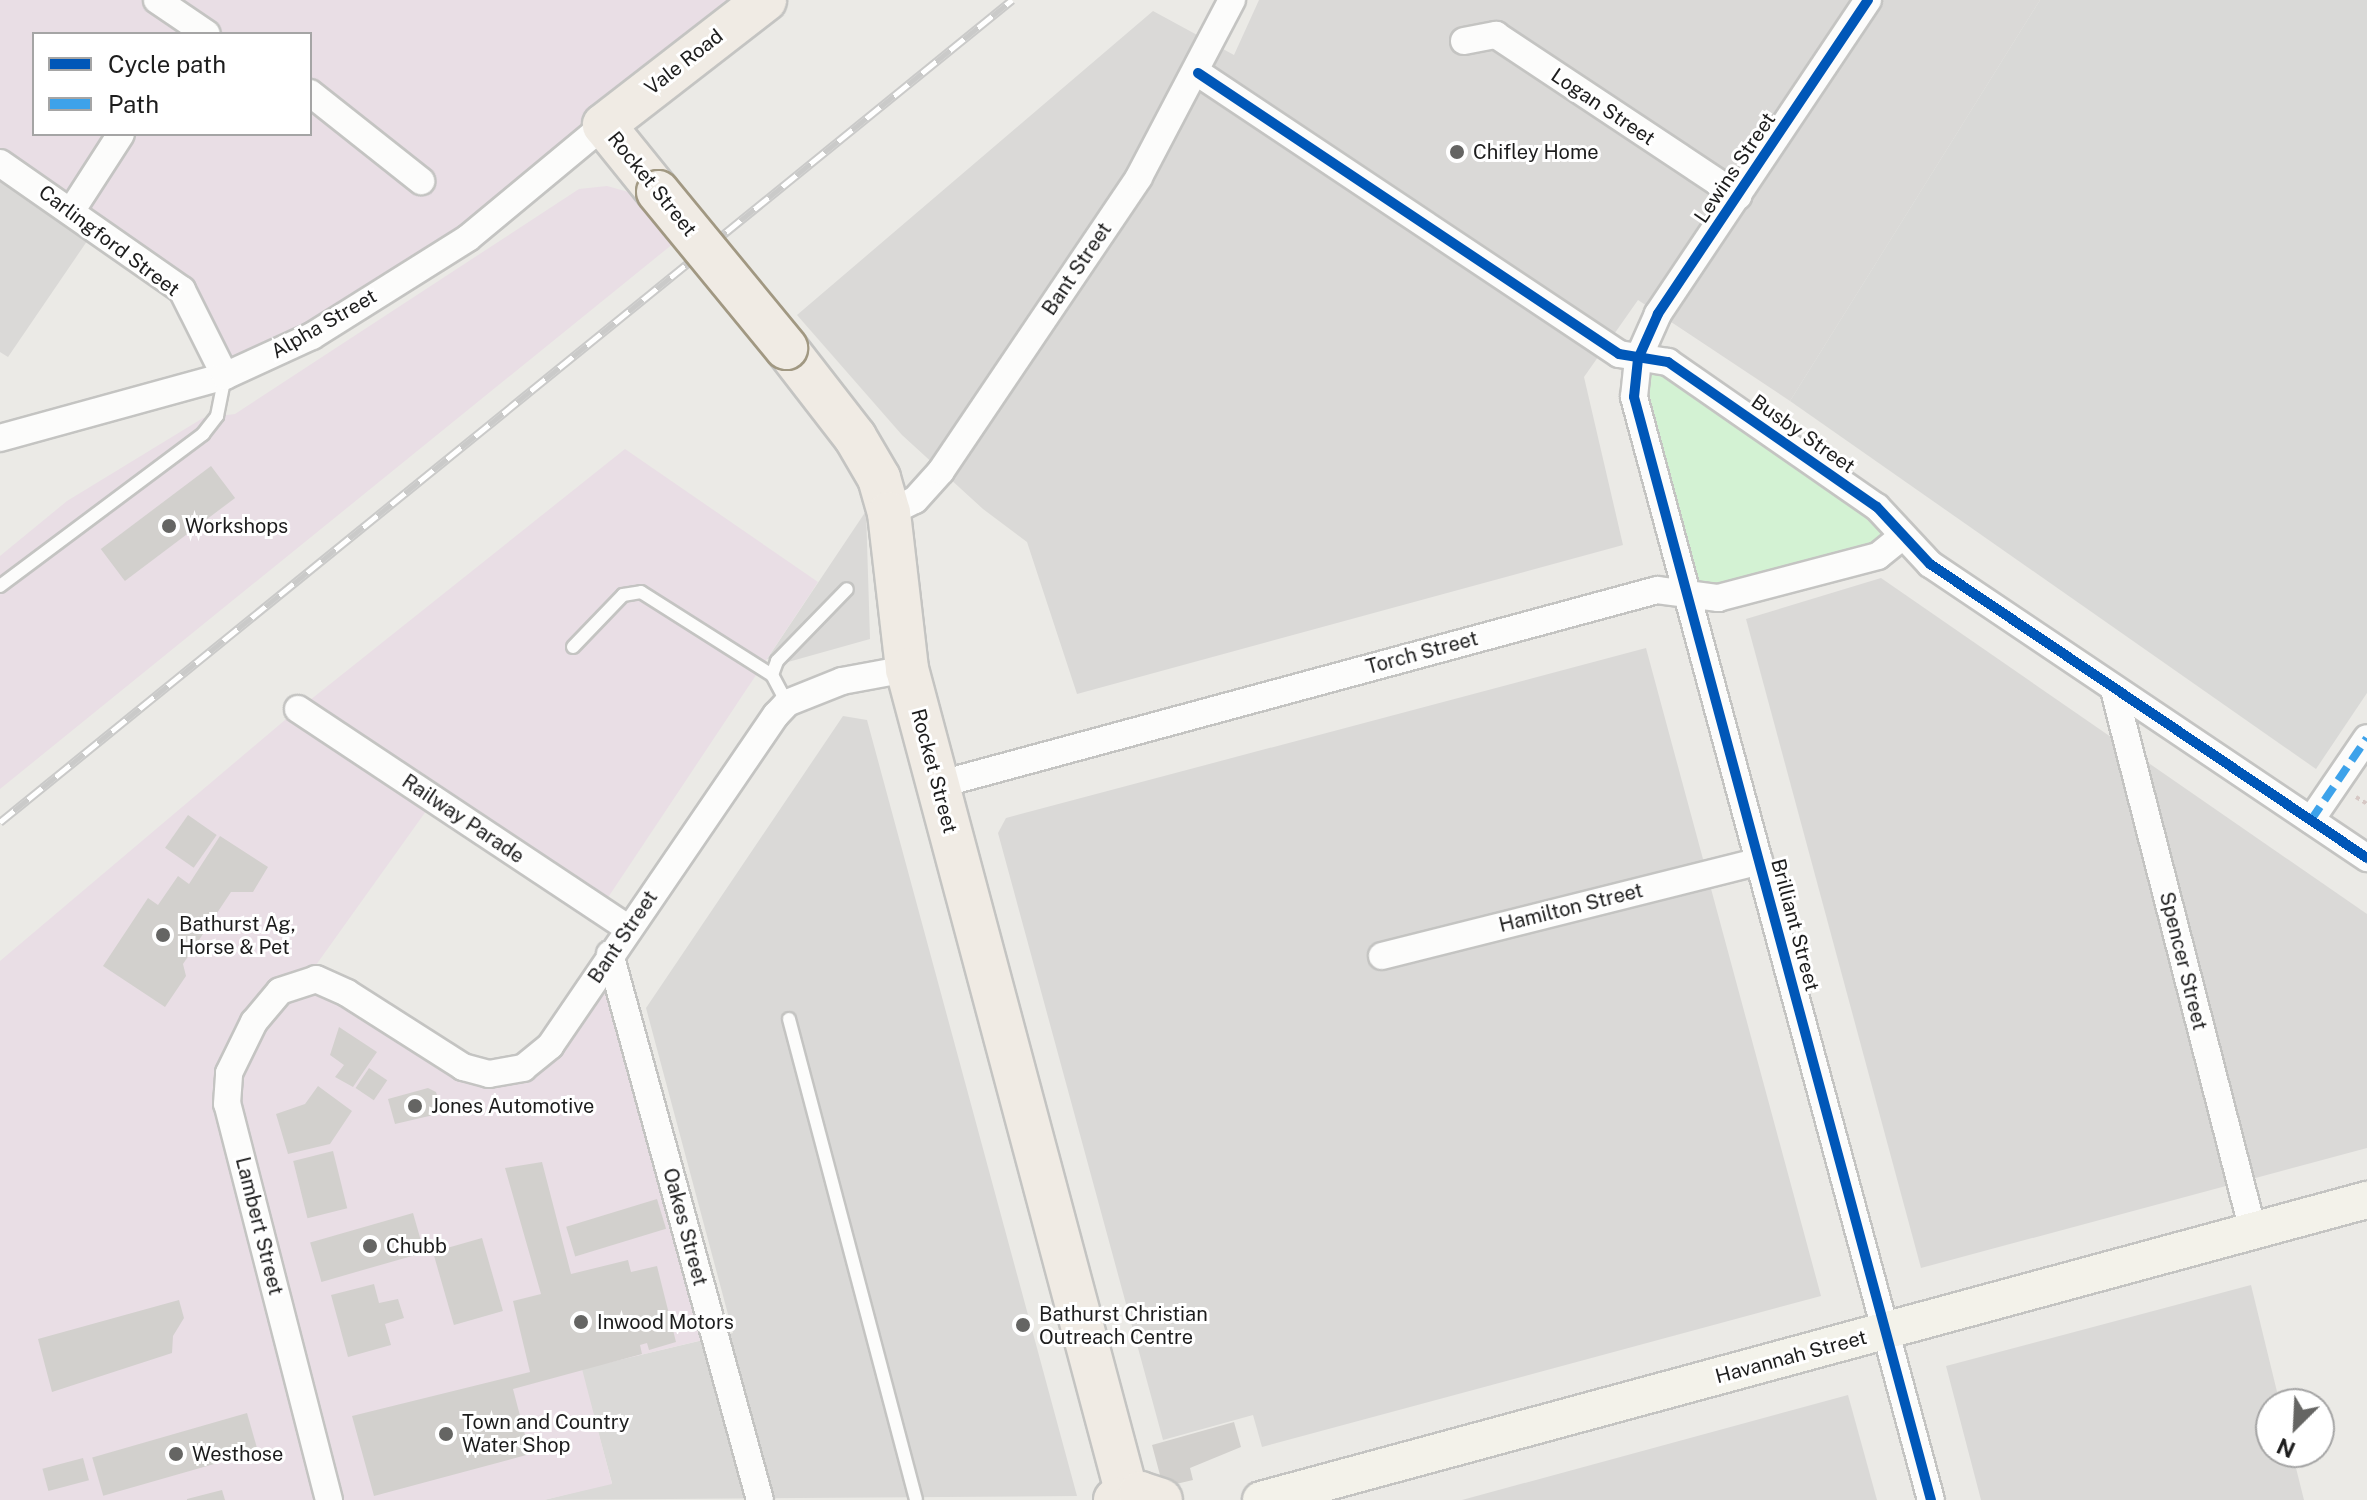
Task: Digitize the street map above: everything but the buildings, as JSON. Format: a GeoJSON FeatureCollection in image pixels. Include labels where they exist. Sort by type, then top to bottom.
{"type":"FeatureCollection","features":[{"type":"Feature","properties":{"kind":"main road","name":"Vale Road"},"geometry":{"type":"LineString","coordinates":[[604,125],[765,0]]}},
{"type":"Feature","properties":{"kind":"main road","name":"Rocket Street"},"geometry":{"type":"LineString","coordinates":[[604,125],[786,348],[855,437],[879,478],[889,513],[907,669],[1134,1498]]}},
{"type":"Feature","properties":{"kind":"street"},"geometry":{"type":"LineString","coordinates":[[157,0],[195,31]]}},
{"type":"Feature","properties":{"kind":"street","name":"Bant Street"},"geometry":{"type":"LineString","coordinates":[[889,513],[915,500],[941,471],[1139,177],[1198,73],[1232,0]]}},
{"type":"Feature","properties":{"kind":"street","name":"Lewins Street"},"geometry":{"type":"LineString","coordinates":[[1638,359],[1658,314],[1868,0]]}},
{"type":"Feature","properties":{"kind":"street","name":"Logan Street"},"geometry":{"type":"LineString","coordinates":[[1464,41],[1496,35],[1738,196]]}},
{"type":"Feature","properties":{"kind":"street","name":"Busby Street"},"geometry":{"type":"LineString","coordinates":[[1198,73],[1619,354],[1668,362],[1877,507],[1930,564],[2367,858]]}},
{"type":"Feature","properties":{"kind":"street"},"geometry":{"type":"LineString","coordinates":[[312,95],[421,181]]}},
{"type":"Feature","properties":{"kind":"street","name":"Alpha Street"},"geometry":{"type":"LineString","coordinates":[[0,438],[225,376],[312,336],[468,238],[604,125]]}},
{"type":"Feature","properties":{"kind":"street"},"geometry":{"type":"LineString","coordinates":[[72,210],[120,136]]}},
{"type":"Feature","properties":{"kind":"street","name":"Carlingford Street"},"geometry":{"type":"LineString","coordinates":[[0,163],[72,210],[182,290],[225,376]]}},
{"type":"Feature","properties":{"kind":"street","name":"Brilliant Street"},"geometry":{"type":"LineString","coordinates":[[1638,359],[1638,416],[1931,1500]]}},
{"type":"Feature","properties":{"kind":"street","name":"Torch Street"},"geometry":{"type":"LineString","coordinates":[[937,785],[1657,590],[1718,598],[1878,556],[1903,536]]}},
{"type":"Feature","properties":{"kind":"street"},"geometry":{"type":"LineString","coordinates":[[787,703],[842,681],[907,669]]}},
{"type":"Feature","properties":{"kind":"street","name":"Spencer Street"},"geometry":{"type":"LineString","coordinates":[[2114,690],[2253,1231]]}},
{"type":"Feature","properties":{"kind":"street","name":"Bant Street"},"geometry":{"type":"LineString","coordinates":[[305,980],[347,993],[463,1067],[508,1074],[550,1046],[627,928],[787,703]]}},
{"type":"Feature","properties":{"kind":"street","name":"Railway Parade"},"geometry":{"type":"LineString","coordinates":[[298,709],[627,928]]}},
{"type":"Feature","properties":{"kind":"street"},"geometry":{"type":"LineString","coordinates":[[2311,820],[2367,738]]}},
{"type":"Feature","properties":{"kind":"street","name":"Hamilton Street"},"geometry":{"type":"LineString","coordinates":[[1382,956],[1759,861]]}},
{"type":"Feature","properties":{"kind":"street","name":"Oakes Street"},"geometry":{"type":"LineString","coordinates":[[610,954],[760,1500]]}},
{"type":"Feature","properties":{"kind":"street","name":"Lambert Street"},"geometry":{"type":"LineString","coordinates":[[305,980],[280,991],[254,1022],[229,1073],[227,1104],[329,1500]]}},
{"type":"Feature","properties":{"kind":"street","name":"Havannah Street"},"geometry":{"type":"LineString","coordinates":[[1261,1500],[2367,1200]]}},
{"type":"Feature","properties":{"kind":"lane"},"geometry":{"type":"LineString","coordinates":[[0,586],[203,434],[217,416],[225,376]]}},
{"type":"Feature","properties":{"kind":"lane"},"geometry":{"type":"LineString","coordinates":[[772,675],[777,661],[847,589]]}},
{"type":"Feature","properties":{"kind":"lane"},"geometry":{"type":"LineString","coordinates":[[573,647],[623,595],[641,592],[772,675],[787,703]]}},
{"type":"Feature","properties":{"kind":"lane"},"geometry":{"type":"LineString","coordinates":[[789,1019],[916,1500]]}},
{"type":"Feature","properties":{"kind":"shaded area"},"geometry":{"type":"Polygon","coordinates":[[[0,0],[765,0],[502,213],[225,376],[182,290],[0,163],[0,0]]]}},
{"type":"Feature","properties":{"kind":"shaded area"},"geometry":{"type":"Polygon","coordinates":[[[1259,0],[2040,0],[1790,401],[1638,300],[1584,377],[1623,545],[1077,694],[1027,542],[983,509],[902,435],[797,315],[1153,11],[1234,55],[1259,0]]]}},
{"type":"Feature","properties":{"kind":"shaded area"},"geometry":{"type":"Polygon","coordinates":[[[2040,0],[2367,0],[2367,693],[2316,769],[1790,401],[2040,0]]]}},
{"type":"Feature","properties":{"kind":"shaded area"},"geometry":{"type":"Polygon","coordinates":[[[0,163],[96,228],[8,357],[0,352],[0,163]]]}},
{"type":"Feature","properties":{"kind":"shaded area"},"geometry":{"type":"Polygon","coordinates":[[[607,186],[632,193],[674,243],[0,789],[0,556],[67,501],[203,418],[235,414],[579,189],[607,186]]]}},
{"type":"Feature","properties":{"kind":"shaded area"},"geometry":{"type":"Polygon","coordinates":[[[625,449],[818,582],[599,911],[434,800],[306,979],[444,1056],[523,1068],[610,954],[715,1337],[582,1369],[612,1484],[544,1500],[0,1500],[0,961],[285,720],[625,449]]]}},
{"type":"Feature","properties":{"kind":"shaded area"},"geometry":{"type":"Polygon","coordinates":[[[866,511],[870,639],[788,662],[767,659],[866,511]]]}},
{"type":"Feature","properties":{"kind":"shaded area"},"geometry":{"type":"Polygon","coordinates":[[[1881,578],[2367,914],[2367,1148],[1921,1268],[1746,619],[1881,578]]]}},
{"type":"Feature","properties":{"kind":"shaded area"},"geometry":{"type":"Polygon","coordinates":[[[1646,648],[1821,1296],[1262,1447],[1253,1415],[1163,1440],[998,833],[1006,818],[1646,648]]]}},
{"type":"Feature","properties":{"kind":"shaded area"},"geometry":{"type":"Polygon","coordinates":[[[843,716],[867,720],[1077,1496],[544,1500],[612,1483],[581,1369],[733,1333],[646,1008],[843,716]]]}},
{"type":"Feature","properties":{"kind":"shaded area"},"geometry":{"type":"Polygon","coordinates":[[[2251,1285],[2276,1388],[2255,1388],[2255,1468],[2296,1468],[2304,1500],[1981,1500],[1946,1366],[2251,1285]]]}},
{"type":"Feature","properties":{"kind":"shaded area"},"geometry":{"type":"Polygon","coordinates":[[[1848,1395],[1877,1500],[1462,1500],[1848,1395]]]}},
{"type":"Feature","properties":{"kind":"green space"},"geometry":{"type":"Polygon","coordinates":[[[1638,359],[1668,362],[1903,536],[1688,593],[1638,359]]]}},
{"type":"Feature","properties":{"kind":"railway"},"geometry":{"type":"LineString","coordinates":[[0,822],[1012,0]]}},
{"type":"Feature","properties":{"kind":"marked path"},"geometry":{"type":"LineString","coordinates":[[2311,820],[2367,738]]}},
{"type":"Feature","properties":{"kind":"cycle path"},"geometry":{"type":"LineString","coordinates":[[1868,0],[1658,314],[1638,359],[1634,397],[1931,1500]]}},
{"type":"Feature","properties":{"kind":"cycle path"},"geometry":{"type":"LineString","coordinates":[[1198,73],[1619,354],[1668,362],[1877,507],[1930,564],[2367,858]]}},
{"type":"Feature","properties":{"kind":"place","name":"Chifley Home"},"geometry":{"type":"Point","coordinates":[1457,152]}},
{"type":"Feature","properties":{"kind":"place","name":"Workshops"},"geometry":{"type":"Point","coordinates":[169,526]}},
{"type":"Feature","properties":{"kind":"place","name":"Bathurst Ag, Horse & Pet"},"geometry":{"type":"Point","coordinates":[163,935]}},
{"type":"Feature","properties":{"kind":"place","name":"Jones Automotive"},"geometry":{"type":"Point","coordinates":[415,1106]}},
{"type":"Feature","properties":{"kind":"place","name":"Chubb"},"geometry":{"type":"Point","coordinates":[370,1246]}},
{"type":"Feature","properties":{"kind":"place","name":"Inwood Motors"},"geometry":{"type":"Point","coordinates":[581,1322]}},
{"type":"Feature","properties":{"kind":"place","name":"Bathurst Christian Outreach Centre"},"geometry":{"type":"Point","coordinates":[1023,1325]}},
{"type":"Feature","properties":{"kind":"place","name":"Town and Country Water Shop"},"geometry":{"type":"Point","coordinates":[446,1434]}},
{"type":"Feature","properties":{"kind":"place","name":"Westhose"},"geometry":{"type":"Point","coordinates":[176,1454]}}]}
